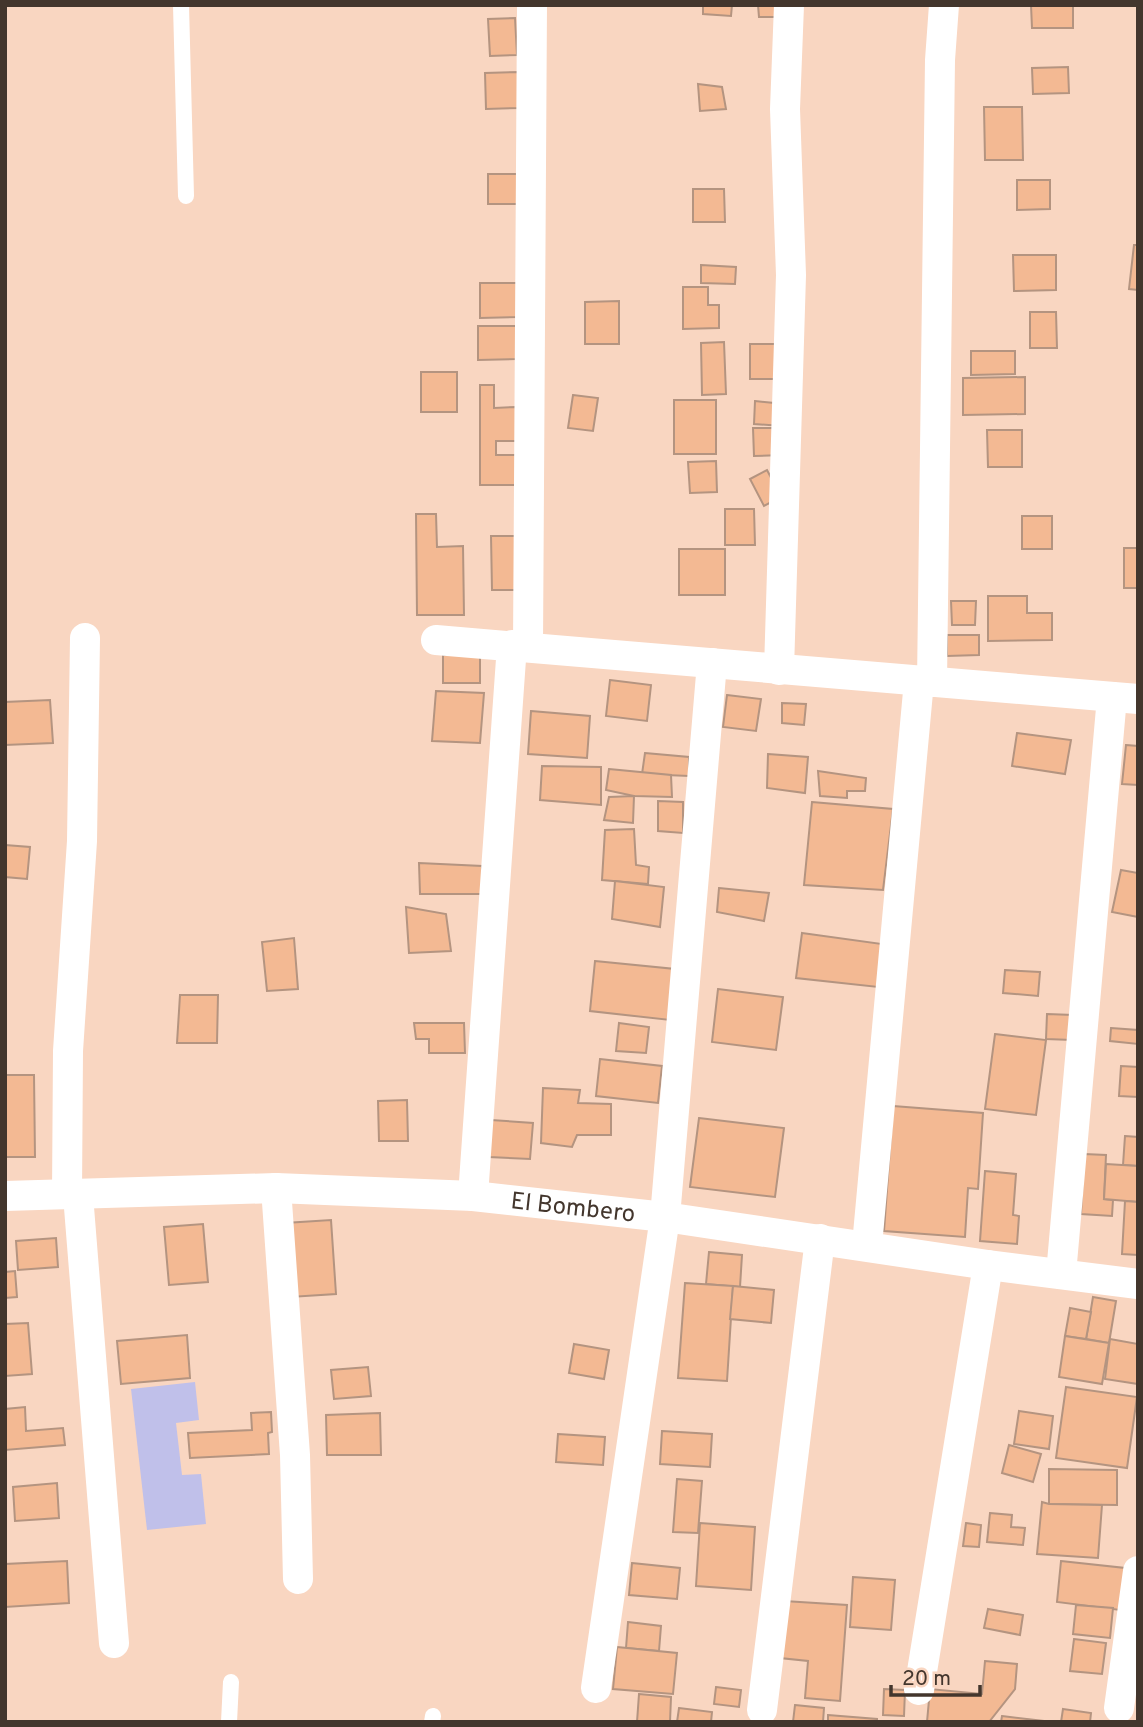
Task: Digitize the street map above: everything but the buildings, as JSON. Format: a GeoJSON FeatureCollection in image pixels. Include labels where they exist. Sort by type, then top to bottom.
{"type":"FeatureCollection","features":[{"type":"Feature","properties":{"kind":"street"},"geometry":{"type":"LineString","coordinates":[[473,1195],[520,646],[533,5]]}},
{"type":"Feature","properties":{"kind":"street"},"geometry":{"type":"LineString","coordinates":[[779,670],[790,275],[785,109],[789,5]]}},
{"type":"Feature","properties":{"kind":"street"},"geometry":{"type":"LineString","coordinates":[[867,1245],[926,681],[940,60],[944,5]]}},
{"type":"Feature","properties":{"kind":"street"},"geometry":{"type":"LineString","coordinates":[[86,638],[82,841],[68,1051],[73,1195],[114,1643]]}},
{"type":"Feature","properties":{"kind":"street"},"geometry":{"type":"LineString","coordinates":[[436,640],[1125,698],[1061,1275]]}},
{"type":"Feature","properties":{"kind":"street"},"geometry":{"type":"LineString","coordinates":[[596,1688],[665,1217],[712,663]]}},
{"type":"Feature","properties":{"kind":"street"},"geometry":{"type":"LineString","coordinates":[[276,1188],[295,1455],[298,1579]]}},
{"type":"Feature","properties":{"kind":"street","name":"El Bombero"},"geometry":{"type":"LineString","coordinates":[[5,1196],[276,1188],[473,1195],[665,1217],[988,1265],[1138,1284]]}},
{"type":"Feature","properties":{"kind":"street"},"geometry":{"type":"LineString","coordinates":[[762,1710],[820,1239]]}},
{"type":"Feature","properties":{"kind":"street"},"geometry":{"type":"LineString","coordinates":[[919,1690],[988,1265]]}},
{"type":"Feature","properties":{"kind":"street"},"geometry":{"type":"LineString","coordinates":[[1119,1708],[1138,1571]]}},
{"type":"Feature","properties":{"kind":"lane"},"geometry":{"type":"LineString","coordinates":[[181,5],[186,196]]}},
{"type":"Feature","properties":{"kind":"lane"},"geometry":{"type":"LineString","coordinates":[[229,1722],[231,1682]]}},
{"type":"Feature","properties":{"kind":"shaded area"},"geometry":{"type":"Polygon","coordinates":[[[195,1382],[199,1420],[176,1423],[182,1475],[201,1474],[206,1524],[147,1530],[131,1389],[195,1382]]]}}]}
